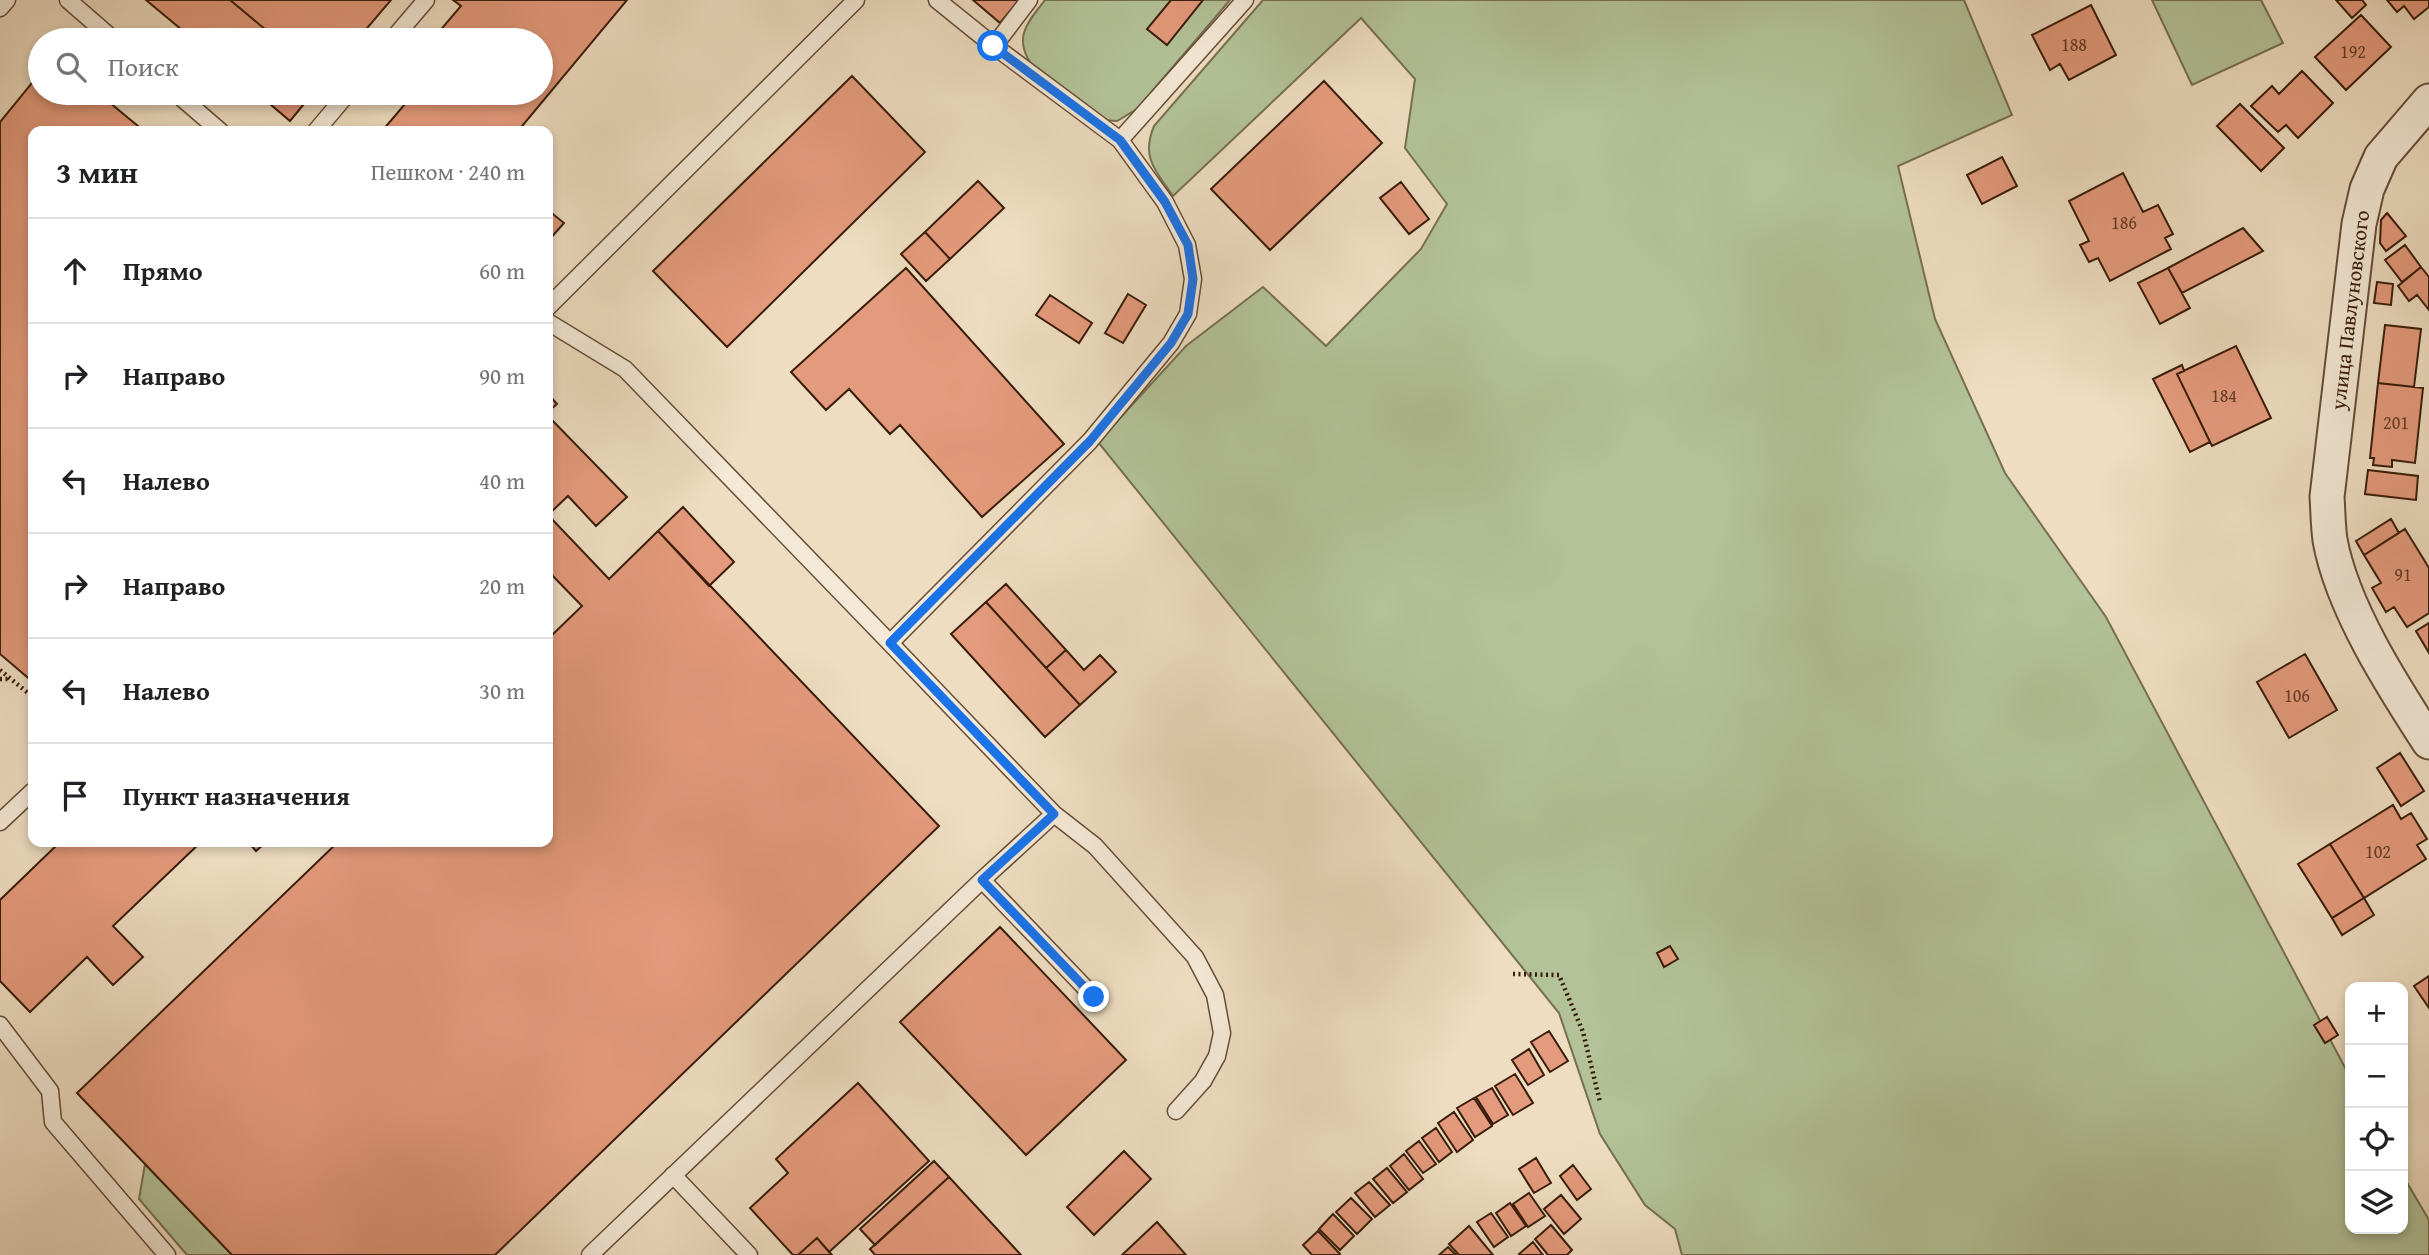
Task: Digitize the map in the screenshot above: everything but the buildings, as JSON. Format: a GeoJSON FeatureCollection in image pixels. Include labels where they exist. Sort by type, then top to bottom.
{"type":"FeatureCollection","features":[{"type":"Feature","properties":{"kind":"street","name":"улица Павлуновского"},"geometry":{"type":"LineString","coordinates":[[2429,101],[2381,158],[2367,189],[2359,224],[2327,497],[2330,540],[2344,591],[2392,685],[2429,742]]}},
{"type":"Feature","properties":{"kind":"lane"},"geometry":{"type":"LineString","coordinates":[[0,8],[7,0]]}},
{"type":"Feature","properties":{"kind":"lane"},"geometry":{"type":"LineString","coordinates":[[68,0],[100,28]]}},
{"type":"Feature","properties":{"kind":"lane"},"geometry":{"type":"LineString","coordinates":[[402,28],[426,0]]}},
{"type":"Feature","properties":{"kind":"lane"},"geometry":{"type":"LineString","coordinates":[[553,302],[856,0]]}},
{"type":"Feature","properties":{"kind":"lane"},"geometry":{"type":"LineString","coordinates":[[890,643],[1090,441],[1171,343],[1188,314],[1193,279],[1188,245],[1165,202],[1120,140],[993,46],[937,0]]}},
{"type":"Feature","properties":{"kind":"lane"},"geometry":{"type":"LineString","coordinates":[[993,46],[1029,0]]}},
{"type":"Feature","properties":{"kind":"lane"},"geometry":{"type":"LineString","coordinates":[[1120,140],[1245,0]]}},
{"type":"Feature","properties":{"kind":"lane"},"geometry":{"type":"LineString","coordinates":[[190,105],[214,126]]}},
{"type":"Feature","properties":{"kind":"lane"},"geometry":{"type":"LineString","coordinates":[[320,126],[338,105]]}},
{"type":"Feature","properties":{"kind":"lane"},"geometry":{"type":"LineString","coordinates":[[553,325],[625,369],[1054,814],[1095,846],[1195,957],[1215,995],[1222,1033],[1217,1056],[1203,1081],[1176,1111]]}},
{"type":"Feature","properties":{"kind":"lane"},"geometry":{"type":"LineString","coordinates":[[0,822],[28,796]]}},
{"type":"Feature","properties":{"kind":"lane"},"geometry":{"type":"LineString","coordinates":[[590,1255],[1054,814]]}},
{"type":"Feature","properties":{"kind":"lane"},"geometry":{"type":"LineString","coordinates":[[982,880],[1094,997]]}},
{"type":"Feature","properties":{"kind":"lane"},"geometry":{"type":"LineString","coordinates":[[0,1026],[50,1091],[53,1122],[167,1255]]}},
{"type":"Feature","properties":{"kind":"lane"},"geometry":{"type":"LineString","coordinates":[[673,1175],[749,1255]]}},
{"type":"Feature","properties":{"kind":"path"},"geometry":{"type":"LineString","coordinates":[[0,670],[28,693]]}},
{"type":"Feature","properties":{"kind":"path"},"geometry":{"type":"LineString","coordinates":[[0,679],[11,678]]}},
{"type":"Feature","properties":{"kind":"path"},"geometry":{"type":"LineString","coordinates":[[1513,974],[1559,975],[1583,1032],[1600,1102]]}},
{"type":"Feature","properties":{"kind":"green space"},"geometry":{"type":"Polygon","coordinates":[[[1045,0],[1230,0],[1137,109],[1117,121],[1104,120],[1031,64],[1023,46],[1023,38],[1028,23],[1045,0]]]}},
{"type":"Feature","properties":{"kind":"green space"},"geometry":{"type":"Polygon","coordinates":[[[1263,0],[1964,0],[2012,115],[1898,166],[1935,319],[2005,473],[2106,617],[2345,1068],[2345,1234],[2408,1234],[2408,1184],[2429,1220],[2429,1255],[1682,1255],[1675,1229],[1645,1205],[1600,1134],[1559,1013],[1098,442],[1186,346],[1263,287],[1326,346],[1421,249],[1447,204],[1405,148],[1415,79],[1361,18],[1173,196],[1152,163],[1149,146],[1154,126],[1263,0]]]}},
{"type":"Feature","properties":{"kind":"green space"},"geometry":{"type":"Polygon","coordinates":[[[2152,0],[2261,0],[2283,43],[2192,85],[2152,0]]]}},
{"type":"Feature","properties":{"kind":"green space"},"geometry":{"type":"Polygon","coordinates":[[[145,1164],[232,1255],[187,1255],[139,1199],[145,1164]]]}},
{"type":"Feature","properties":{"kind":"route"},"geometry":{"type":"LineString","coordinates":[[993,46],[1120,140],[1165,202],[1188,245],[1193,279],[1188,314],[1171,343],[1090,441],[890,643],[1054,814],[982,880],[1094,997]]}}]}
